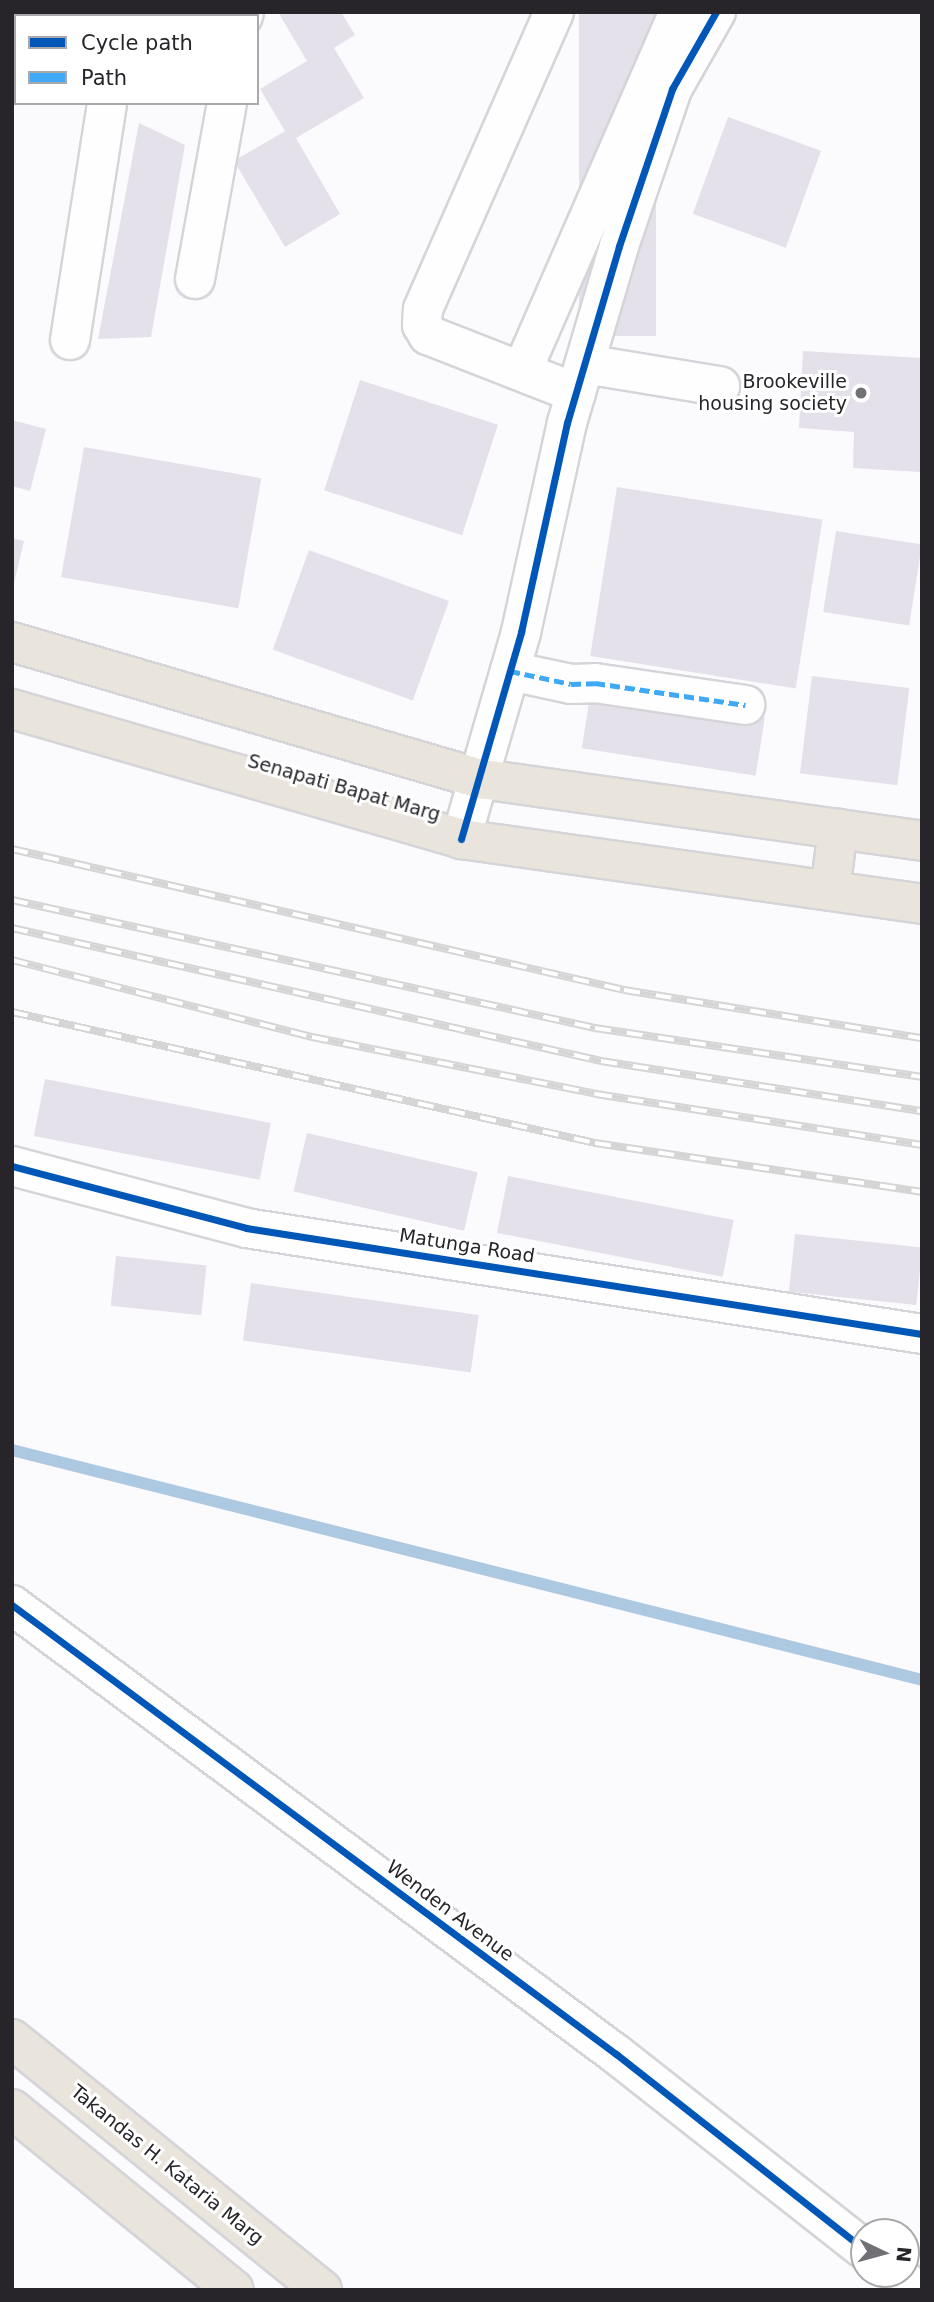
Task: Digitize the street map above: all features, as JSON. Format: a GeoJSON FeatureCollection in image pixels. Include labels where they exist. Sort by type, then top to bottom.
{"type":"FeatureCollection","features":[{"type":"Feature","properties":{"kind":"main road"},"geometry":{"type":"LineString","coordinates":[[12,642],[482,779],[922,841]]}},
{"type":"Feature","properties":{"kind":"main road","name":"Senapati Bapat Marg"},"geometry":{"type":"LineString","coordinates":[[12,709],[461,839],[922,904]]}},
{"type":"Feature","properties":{"kind":"main road"},"geometry":{"type":"LineString","coordinates":[[830,891],[838,829]]}},
{"type":"Feature","properties":{"kind":"main road","name":"Takandas H. Kataria Marg"},"geometry":{"type":"LineString","coordinates":[[12,2039],[322,2290]]}},
{"type":"Feature","properties":{"kind":"main road"},"geometry":{"type":"LineString","coordinates":[[12,2109],[234,2290]]}},
{"type":"Feature","properties":{"kind":"street"},"geometry":{"type":"LineString","coordinates":[[554,12],[423,309],[422,325],[428,335],[522,371],[580,379],[720,386]]}},
{"type":"Feature","properties":{"kind":"street"},"geometry":{"type":"LineString","coordinates":[[522,371],[679,12]]}},
{"type":"Feature","properties":{"kind":"street"},"geometry":{"type":"LineString","coordinates":[[461,839],[482,779],[580,379],[618,246],[672,89],[716,12]]}},
{"type":"Feature","properties":{"kind":"street"},"geometry":{"type":"LineString","coordinates":[[69,340],[107,105]]}},
{"type":"Feature","properties":{"kind":"street"},"geometry":{"type":"LineString","coordinates":[[195,279],[227,105]]}},
{"type":"Feature","properties":{"kind":"street"},"geometry":{"type":"LineString","coordinates":[[510,671],[571,684],[595,683],[744,705]]}},
{"type":"Feature","properties":{"kind":"street","name":"Matunga Road"},"geometry":{"type":"LineString","coordinates":[[12,1166],[246,1228],[922,1334]]}},
{"type":"Feature","properties":{"kind":"street","name":"Wenden Avenue"},"geometry":{"type":"LineString","coordinates":[[12,1605],[617,2054],[850,2238]]}},
{"type":"Feature","properties":{"kind":"building"},"geometry":{"type":"Polygon","coordinates":[[[278,12],[341,12],[355,35],[334,48],[364,98],[296,138],[340,214],[285,247],[234,161],[285,131],[260,89],[307,61],[278,12]]]}},
{"type":"Feature","properties":{"kind":"building"},"geometry":{"type":"Polygon","coordinates":[[[579,12],[656,12],[656,336],[579,336],[579,12]]]}},
{"type":"Feature","properties":{"kind":"building"},"geometry":{"type":"Polygon","coordinates":[[[728,117],[821,151],[786,248],[693,214],[728,117]]]}},
{"type":"Feature","properties":{"kind":"building"},"geometry":{"type":"Polygon","coordinates":[[[139,123],[185,145],[151,337],[98,339],[139,123]]]}},
{"type":"Feature","properties":{"kind":"building","name":"Brookeville housing society"},"geometry":{"type":"Polygon","coordinates":[[[803,351],[922,358],[920,472],[853,468],[854,432],[799,428],[803,351]]]}},
{"type":"Feature","properties":{"kind":"building"},"geometry":{"type":"Polygon","coordinates":[[[360,380],[498,425],[462,535],[324,490],[360,380]]]}},
{"type":"Feature","properties":{"kind":"building"},"geometry":{"type":"Polygon","coordinates":[[[12,420],[46,429],[30,491],[12,486],[12,420]]]}},
{"type":"Feature","properties":{"kind":"building"},"geometry":{"type":"Polygon","coordinates":[[[84,447],[261,478],[238,608],[61,577],[84,447]]]}},
{"type":"Feature","properties":{"kind":"building"},"geometry":{"type":"Polygon","coordinates":[[[617,487],[822,520],[796,688],[590,656],[617,487]]]}},
{"type":"Feature","properties":{"kind":"building"},"geometry":{"type":"Polygon","coordinates":[[[836,531],[922,545],[909,626],[823,612],[836,531]]]}},
{"type":"Feature","properties":{"kind":"building"},"geometry":{"type":"Polygon","coordinates":[[[12,538],[24,541],[13,587],[12,587],[12,538]]]}},
{"type":"Feature","properties":{"kind":"building"},"geometry":{"type":"Polygon","coordinates":[[[309,550],[449,601],[413,701],[273,650],[309,550]]]}},
{"type":"Feature","properties":{"kind":"building"},"geometry":{"type":"Polygon","coordinates":[[[812,676],[909,688],[897,785],[800,773],[812,676]]]}},
{"type":"Feature","properties":{"kind":"building"},"geometry":{"type":"Polygon","coordinates":[[[591,690],[765,718],[756,776],[582,748],[591,690]]]}},
{"type":"Feature","properties":{"kind":"building"},"geometry":{"type":"Polygon","coordinates":[[[45,1079],[271,1123],[260,1180],[34,1136],[45,1079]]]}},
{"type":"Feature","properties":{"kind":"building"},"geometry":{"type":"Polygon","coordinates":[[[307,1133],[478,1172],[464,1231],[294,1191],[307,1133]]]}},
{"type":"Feature","properties":{"kind":"building"},"geometry":{"type":"Polygon","coordinates":[[[508,1176],[734,1220],[723,1277],[497,1233],[508,1176]]]}},
{"type":"Feature","properties":{"kind":"building"},"geometry":{"type":"Polygon","coordinates":[[[795,1234],[922,1247],[916,1305],[789,1292],[795,1234]]]}},
{"type":"Feature","properties":{"kind":"building"},"geometry":{"type":"Polygon","coordinates":[[[116,1256],[207,1266],[201,1315],[111,1306],[116,1256]]]}},
{"type":"Feature","properties":{"kind":"building"},"geometry":{"type":"Polygon","coordinates":[[[251,1283],[479,1315],[471,1372],[243,1340],[251,1283]]]}},
{"type":"Feature","properties":{"kind":"waterway"},"geometry":{"type":"LineString","coordinates":[[12,1450],[922,1680]]}},
{"type":"Feature","properties":{"kind":"railway"},"geometry":{"type":"LineString","coordinates":[[12,849],[624,990],[922,1038]]}},
{"type":"Feature","properties":{"kind":"railway"},"geometry":{"type":"LineString","coordinates":[[12,900],[595,1028],[922,1077]]}},
{"type":"Feature","properties":{"kind":"railway"},"geometry":{"type":"LineString","coordinates":[[12,928],[601,1061],[922,1111]]}},
{"type":"Feature","properties":{"kind":"railway"},"geometry":{"type":"LineString","coordinates":[[12,960],[312,1037],[596,1094],[922,1145]]}},
{"type":"Feature","properties":{"kind":"railway"},"geometry":{"type":"LineString","coordinates":[[12,1012],[595,1143],[922,1192]]}},
{"type":"Feature","properties":{"kind":"marked path"},"geometry":{"type":"LineString","coordinates":[[510,671],[571,684],[595,683],[745,705]]}},
{"type":"Feature","properties":{"kind":"cycle path"},"geometry":{"type":"LineString","coordinates":[[461,839],[521,632],[567,423],[619,246],[672,89],[716,12]]}},
{"type":"Feature","properties":{"kind":"cycle path"},"geometry":{"type":"LineString","coordinates":[[12,1166],[246,1228],[922,1334]]}},
{"type":"Feature","properties":{"kind":"cycle path"},"geometry":{"type":"LineString","coordinates":[[12,1605],[616,2054],[850,2238]]}},
{"type":"Feature","properties":{"kind":"place","name":"Brookeville housing society"},"geometry":{"type":"Point","coordinates":[861,393]}}]}
